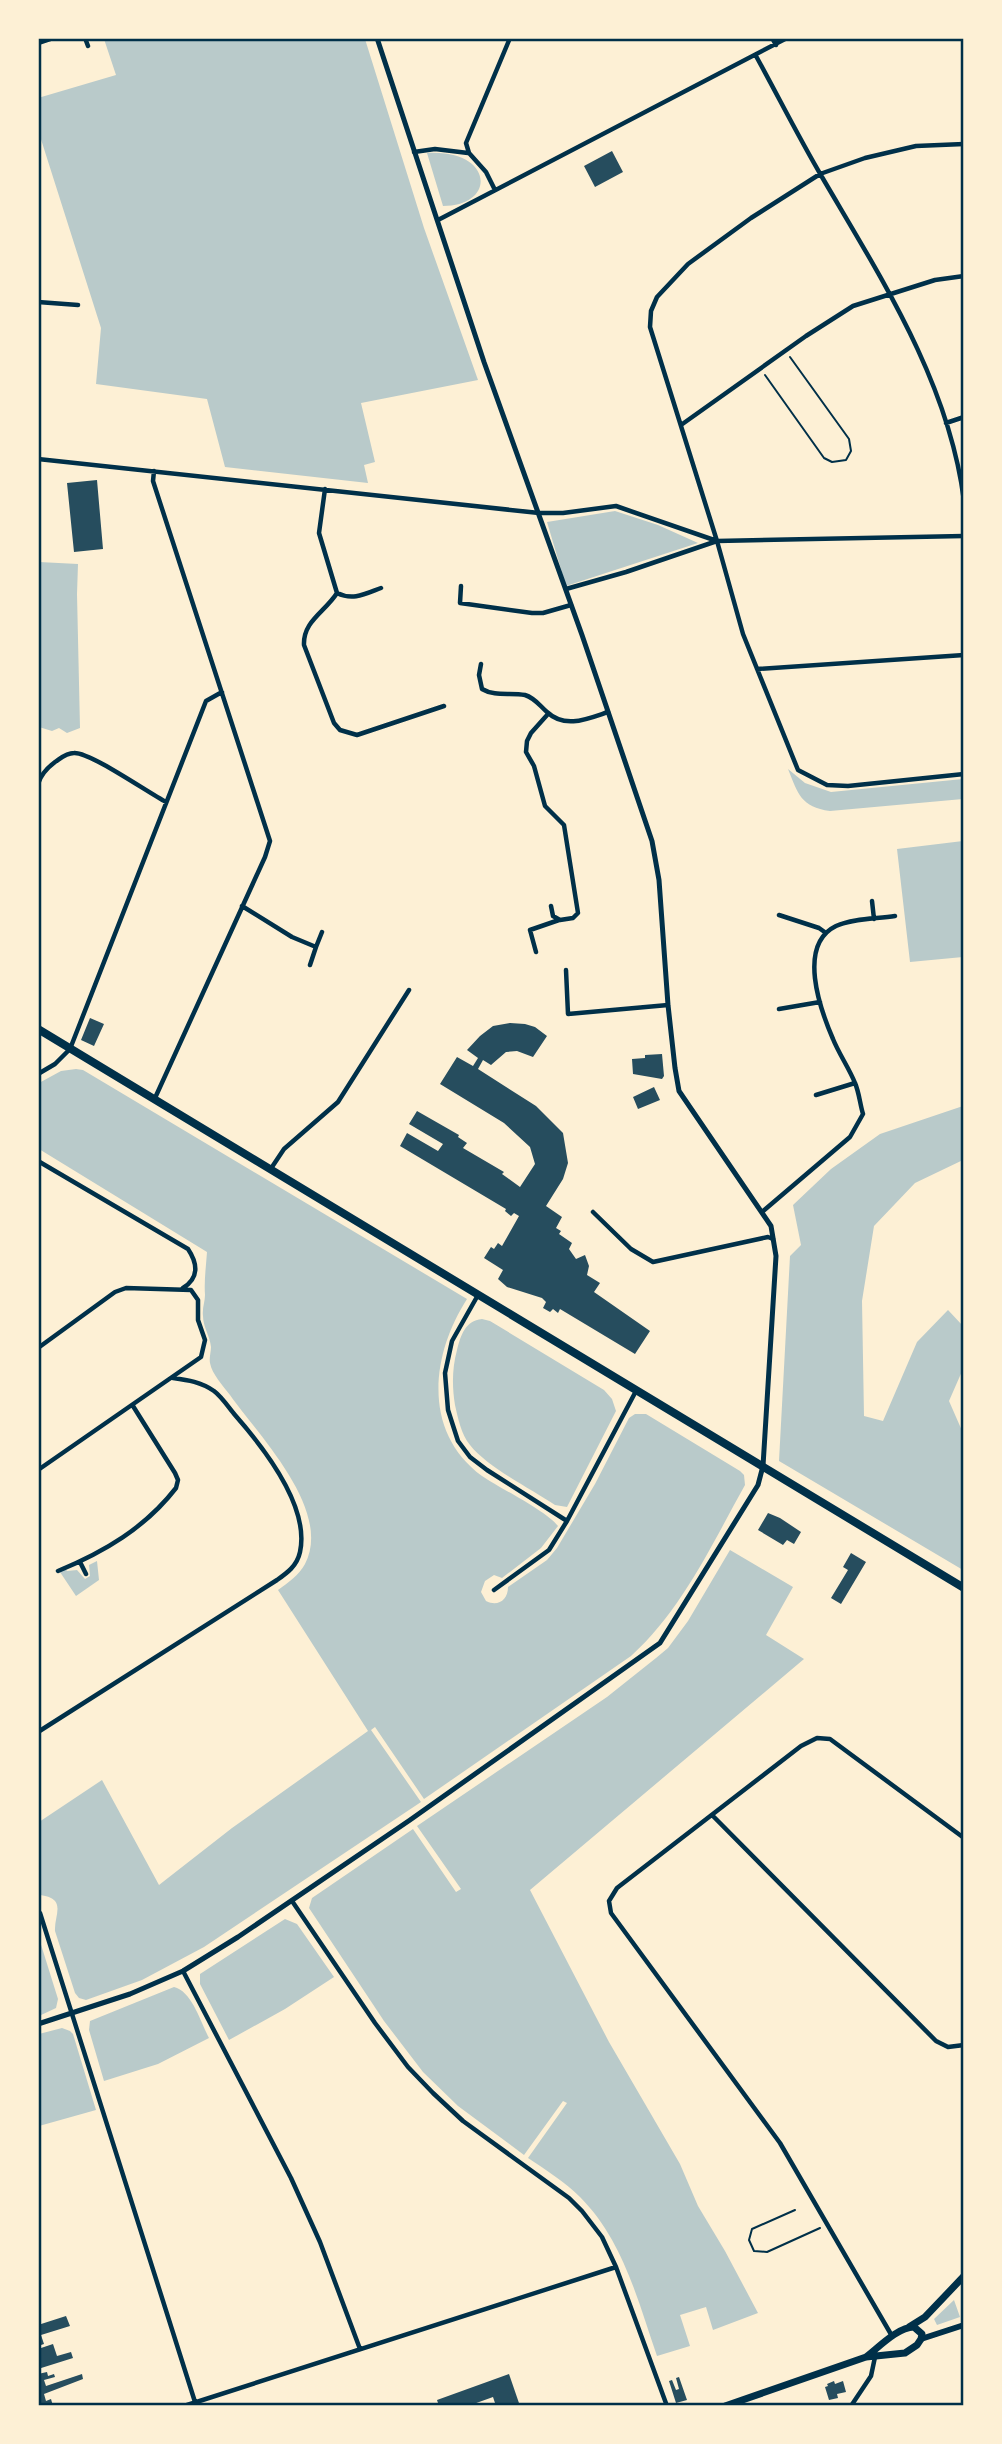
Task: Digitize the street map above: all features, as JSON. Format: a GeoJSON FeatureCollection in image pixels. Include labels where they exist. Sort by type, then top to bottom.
{"type":"FeatureCollection","features":[{"type":"Feature","properties":{"kind":"highway"},"geometry":{"type":"LineString","coordinates":[[38,1030],[964,1588]]}},
{"type":"Feature","properties":{"kind":"main road"},"geometry":{"type":"LineString","coordinates":[[866,2357],[925,2317],[964,2276]]}},
{"type":"Feature","properties":{"kind":"main road"},"geometry":{"type":"LineString","coordinates":[[725,2406],[866,2357],[909,2351],[921,2337],[925,2317]]}},
{"type":"Feature","properties":{"kind":"main road"},"geometry":{"type":"LineString","coordinates":[[921,2337],[964,2325]]}},
{"type":"Feature","properties":{"kind":"main road"},"geometry":{"type":"LineString","coordinates":[[909,2327],[919,2330],[921,2337]]}},
{"type":"Feature","properties":{"kind":"main road"},"geometry":{"type":"LineString","coordinates":[[891,2338],[891,2349],[895,2353]]}},
{"type":"Feature","properties":{"kind":"street"},"geometry":{"type":"LineString","coordinates":[[38,43],[53,38]]}},
{"type":"Feature","properties":{"kind":"street"},"geometry":{"type":"LineString","coordinates":[[85,38],[88,46]]}},
{"type":"Feature","properties":{"kind":"street"},"geometry":{"type":"LineString","coordinates":[[38,2024],[130,1994],[183,1971],[410,1820],[660,1643],[758,1485],[763,1466],[776,1256],[771,1226],[681,1094],[675,1068],[668,1005],[658,866],[643,813],[480,349],[377,38]]}},
{"type":"Feature","properties":{"kind":"street"},"geometry":{"type":"LineString","coordinates":[[495,190],[486,172],[469,153],[466,143],[510,38]]}},
{"type":"Feature","properties":{"kind":"street"},"geometry":{"type":"LineString","coordinates":[[772,38],[776,45]]}},
{"type":"Feature","properties":{"kind":"street"},"geometry":{"type":"LineString","coordinates":[[439,220],[787,38]]}},
{"type":"Feature","properties":{"kind":"street"},"geometry":{"type":"LineString","coordinates":[[757,56],[820,174],[890,293],[921,357],[946,423],[964,501]]}},
{"type":"Feature","properties":{"kind":"street"},"geometry":{"type":"LineString","coordinates":[[964,144],[916,146],[865,158],[820,174],[751,218],[688,264],[657,297],[650,311],[650,327],[743,634],[798,770],[827,785],[848,786],[964,774]]}},
{"type":"Feature","properties":{"kind":"street"},"geometry":{"type":"LineString","coordinates":[[414,153],[435,149],[469,153]]}},
{"type":"Feature","properties":{"kind":"street"},"geometry":{"type":"LineString","coordinates":[[680,426],[853,306],[935,280],[964,276]]}},
{"type":"Feature","properties":{"kind":"street"},"geometry":{"type":"LineString","coordinates":[[38,302],[78,305]]}},
{"type":"Feature","properties":{"kind":"street"},"geometry":{"type":"LineString","coordinates":[[946,423],[964,417]]}},
{"type":"Feature","properties":{"kind":"street"},"geometry":{"type":"LineString","coordinates":[[38,459],[539,513],[563,513],[616,506],[717,541]]}},
{"type":"Feature","properties":{"kind":"street"},"geometry":{"type":"LineString","coordinates":[[154,1100],[269,849],[270,841],[153,481],[155,471]]}},
{"type":"Feature","properties":{"kind":"street"},"geometry":{"type":"LineString","coordinates":[[325,489],[319,533],[337,593],[306,629],[304,645],[328,711],[340,730],[357,735],[444,706]]}},
{"type":"Feature","properties":{"kind":"street"},"geometry":{"type":"LineString","coordinates":[[566,589],[717,541],[964,536]]}},
{"type":"Feature","properties":{"kind":"street"},"geometry":{"type":"LineString","coordinates":[[461,586],[460,603],[532,613],[543,613],[571,605]]}},
{"type":"Feature","properties":{"kind":"street"},"geometry":{"type":"LineString","coordinates":[[337,593],[356,598],[381,588]]}},
{"type":"Feature","properties":{"kind":"street"},"geometry":{"type":"LineString","coordinates":[[757,669],[964,655]]}},
{"type":"Feature","properties":{"kind":"street"},"geometry":{"type":"LineString","coordinates":[[481,664],[479,675],[482,689],[488,693],[533,698],[548,714],[568,723],[608,712]]}},
{"type":"Feature","properties":{"kind":"street"},"geometry":{"type":"LineString","coordinates":[[38,1074],[55,1064],[70,1049],[206,701],[222,692]]}},
{"type":"Feature","properties":{"kind":"street"},"geometry":{"type":"LineString","coordinates":[[536,952],[530,930],[573,918],[578,913],[566,832],[560,819],[545,806],[534,766],[526,752],[531,733],[548,714]]}},
{"type":"Feature","properties":{"kind":"street"},"geometry":{"type":"LineString","coordinates":[[38,783],[50,766],[63,756],[81,754],[92,757],[166,802]]}},
{"type":"Feature","properties":{"kind":"street"},"geometry":{"type":"LineString","coordinates":[[38,823],[38,865]]}},
{"type":"Feature","properties":{"kind":"street"},"geometry":{"type":"LineString","coordinates":[[872,901],[874,919]]}},
{"type":"Feature","properties":{"kind":"street"},"geometry":{"type":"LineString","coordinates":[[242,906],[292,937],[316,947]]}},
{"type":"Feature","properties":{"kind":"street"},"geometry":{"type":"LineString","coordinates":[[551,906],[554,916],[560,920]]}},
{"type":"Feature","properties":{"kind":"street"},"geometry":{"type":"LineString","coordinates":[[799,920],[802,912]]}},
{"type":"Feature","properties":{"kind":"street"},"geometry":{"type":"LineString","coordinates":[[779,915],[799,920],[826,933]]}},
{"type":"Feature","properties":{"kind":"street"},"geometry":{"type":"LineString","coordinates":[[762,1212],[850,1137],[863,1114],[855,1083],[833,1041],[820,1002],[813,959],[821,940],[826,933],[848,923],[895,916]]}},
{"type":"Feature","properties":{"kind":"street"},"geometry":{"type":"LineString","coordinates":[[310,965],[322,932]]}},
{"type":"Feature","properties":{"kind":"street"},"geometry":{"type":"LineString","coordinates":[[566,970],[568,1014],[668,1005]]}},
{"type":"Feature","properties":{"kind":"street"},"geometry":{"type":"LineString","coordinates":[[270,1170],[284,1149],[338,1102],[409,990]]}},
{"type":"Feature","properties":{"kind":"street"},"geometry":{"type":"LineString","coordinates":[[779,1009],[820,1002]]}},
{"type":"Feature","properties":{"kind":"street"},"geometry":{"type":"LineString","coordinates":[[816,1095],[855,1083]]}},
{"type":"Feature","properties":{"kind":"street"},"geometry":{"type":"LineString","coordinates":[[38,1161],[188,1249],[193,1257],[196,1276],[182,1289]]}},
{"type":"Feature","properties":{"kind":"street"},"geometry":{"type":"LineString","coordinates":[[593,1212],[631,1249],[653,1262],[768,1237],[774,1240]]}},
{"type":"Feature","properties":{"kind":"street"},"geometry":{"type":"LineString","coordinates":[[38,1348],[115,1292],[126,1288],[191,1290],[197,1296],[198,1320],[205,1340],[201,1357],[38,1470]]}},
{"type":"Feature","properties":{"kind":"street"},"geometry":{"type":"LineString","coordinates":[[478,1294],[452,1342],[445,1373],[447,1410],[458,1441],[470,1457],[487,1470],[567,1521]]}},
{"type":"Feature","properties":{"kind":"street"},"geometry":{"type":"LineString","coordinates":[[38,1732],[276,1580],[292,1569],[300,1552],[299,1521],[293,1501],[251,1434],[215,1392],[193,1381],[173,1378]]}},
{"type":"Feature","properties":{"kind":"street"},"geometry":{"type":"LineString","coordinates":[[494,1590],[549,1550],[636,1390]]}},
{"type":"Feature","properties":{"kind":"street"},"geometry":{"type":"LineString","coordinates":[[58,1571],[110,1547],[136,1528],[176,1488],[176,1473],[133,1406]]}},
{"type":"Feature","properties":{"kind":"street"},"geometry":{"type":"LineString","coordinates":[[80,1562],[86,1574]]}},
{"type":"Feature","properties":{"kind":"street"},"geometry":{"type":"LineString","coordinates":[[891,2338],[780,2143],[611,1913],[609,1901],[617,1888],[811,1739],[830,1739],[964,1838]]}},
{"type":"Feature","properties":{"kind":"street"},"geometry":{"type":"LineString","coordinates":[[712,1815],[936,2040],[948,2048],[964,2045]]}},
{"type":"Feature","properties":{"kind":"street"},"geometry":{"type":"LineString","coordinates":[[292,1901],[408,2067],[463,2121],[569,2198],[602,2237],[616,2267],[667,2406]]}},
{"type":"Feature","properties":{"kind":"street"},"geometry":{"type":"LineString","coordinates":[[40,1913],[195,2402]]}},
{"type":"Feature","properties":{"kind":"street"},"geometry":{"type":"LineString","coordinates":[[183,1971],[291,2178],[320,2242],[360,2349]]}},
{"type":"Feature","properties":{"kind":"street"},"geometry":{"type":"LineString","coordinates":[[184,2406],[616,2267]]}},
{"type":"Feature","properties":{"kind":"street"},"geometry":{"type":"LineString","coordinates":[[851,2406],[871,2376],[875,2356]]}},
{"type":"Feature","properties":{"kind":"path"},"geometry":{"type":"LineString","coordinates":[[760,368],[824,458],[832,463],[846,460],[851,451],[849,439],[786,350]]}},
{"type":"Feature","properties":{"kind":"path"},"geometry":{"type":"LineString","coordinates":[[795,2210],[752,2229],[749,2240],[754,2251],[767,2252],[827,2225]]}},
{"type":"Feature","properties":{"kind":"shaded area"},"geometry":{"type":"Polygon","coordinates":[[[104,39],[365,39],[424,228],[478,380],[361,403],[375,462],[364,465],[368,483],[225,467],[207,399],[96,384],[101,328],[39,133],[38,98],[116,75],[104,39]]]}},
{"type":"Feature","properties":{"kind":"shaded area"},"geometry":{"type":"Polygon","coordinates":[[[427,153],[449,154],[476,168],[480,178],[479,188],[473,197],[461,204],[443,206],[427,153]]]}},
{"type":"Feature","properties":{"kind":"shaded area"},"geometry":{"type":"Polygon","coordinates":[[[615,511],[658,525],[698,543],[566,586],[547,522],[615,511]]]}},
{"type":"Feature","properties":{"kind":"shaded area"},"geometry":{"type":"Polygon","coordinates":[[[39,562],[78,564],[80,728],[67,733],[59,728],[52,731],[39,727],[39,562]]]}},
{"type":"Feature","properties":{"kind":"shaded area"},"geometry":{"type":"Polygon","coordinates":[[[788,769],[805,783],[831,792],[963,779],[963,799],[830,811],[813,806],[802,798],[788,769]]]}},
{"type":"Feature","properties":{"kind":"shaded area"},"geometry":{"type":"Polygon","coordinates":[[[963,841],[963,957],[910,962],[897,849],[963,841]]]}},
{"type":"Feature","properties":{"kind":"shaded area"},"geometry":{"type":"Polygon","coordinates":[[[83,1070],[467,1299],[446,1344],[440,1368],[441,1415],[449,1438],[463,1458],[482,1476],[533,1507],[558,1526],[541,1548],[502,1578],[494,1575],[485,1581],[481,1592],[486,1601],[502,1601],[508,1587],[547,1560],[557,1548],[595,1484],[629,1418],[635,1414],[646,1414],[740,1471],[744,1475],[745,1485],[681,1597],[666,1618],[631,1656],[424,1799],[375,1727],[371,1730],[421,1802],[204,1947],[142,1980],[86,2000],[75,1993],[55,1931],[57,1903],[39,1895],[39,1822],[102,1780],[159,1885],[232,1828],[368,1731],[278,1590],[305,1564],[311,1543],[309,1520],[301,1497],[288,1474],[211,1367],[211,1347],[203,1313],[207,1252],[39,1149],[39,1083],[61,1071],[83,1070]]]}},
{"type":"Feature","properties":{"kind":"shaded area"},"geometry":{"type":"Polygon","coordinates":[[[963,1106],[963,1160],[915,1183],[874,1226],[862,1301],[864,1416],[883,1421],[917,1342],[948,1310],[963,1326],[963,1369],[949,1401],[963,1433],[963,1570],[779,1461],[790,1256],[801,1245],[793,1205],[831,1169],[880,1134],[963,1106]]]}},
{"type":"Feature","properties":{"kind":"shaded area"},"geometry":{"type":"Polygon","coordinates":[[[482,1319],[490,1321],[604,1390],[612,1399],[616,1411],[567,1507],[555,1505],[498,1469],[478,1453],[464,1436],[454,1398],[454,1364],[462,1334],[471,1323],[482,1319]]]}},
{"type":"Feature","properties":{"kind":"shaded area"},"geometry":{"type":"Polygon","coordinates":[[[730,1550],[793,1587],[766,1635],[804,1659],[530,1890],[609,2042],[680,2164],[698,2206],[758,2313],[713,2330],[706,2307],[680,2315],[690,2346],[657,2356],[628,2272],[608,2232],[580,2197],[528,2158],[567,2103],[563,2101],[524,2155],[458,2106],[423,2072],[384,2021],[309,1908],[312,1898],[413,1829],[456,1892],[461,1889],[417,1826],[607,1697],[668,1648],[688,1621],[730,1550]]]}},
{"type":"Feature","properties":{"kind":"shaded area"},"geometry":{"type":"Polygon","coordinates":[[[97,1561],[99,1580],[76,1596],[58,1569],[64,1566],[67,1571],[77,1570],[85,1579],[90,1576],[89,1565],[97,1561]]]}},
{"type":"Feature","properties":{"kind":"shaded area"},"geometry":{"type":"Polygon","coordinates":[[[285,1919],[297,1924],[334,1977],[285,2009],[229,2040],[200,1984],[200,1974],[285,1919]]]}},
{"type":"Feature","properties":{"kind":"shaded area"},"geometry":{"type":"Polygon","coordinates":[[[38,1935],[58,1999],[56,2008],[39,2016],[38,1935]]]}},
{"type":"Feature","properties":{"kind":"shaded area"},"geometry":{"type":"Polygon","coordinates":[[[174,1987],[191,2001],[209,2038],[158,2064],[104,2081],[89,2030],[90,2021],[174,1987]]]}},
{"type":"Feature","properties":{"kind":"shaded area"},"geometry":{"type":"Polygon","coordinates":[[[62,2028],[73,2034],[96,2110],[39,2126],[39,2034],[62,2028]]]}},
{"type":"Feature","properties":{"kind":"shaded area"},"geometry":{"type":"Polygon","coordinates":[[[954,2300],[960,2317],[937,2325],[934,2319],[954,2300]]]}},
{"type":"Feature","properties":{"kind":"building"},"geometry":{"type":"Polygon","coordinates":[[[612,151],[623,172],[595,187],[584,166],[612,151]]]}},
{"type":"Feature","properties":{"kind":"building"},"geometry":{"type":"Polygon","coordinates":[[[97,480],[103,549],[74,552],[67,483],[97,480]]]}},
{"type":"Feature","properties":{"kind":"building"},"geometry":{"type":"Polygon","coordinates":[[[90,1018],[104,1024],[94,1046],[81,1040],[90,1018]]]}},
{"type":"Feature","properties":{"kind":"building"},"geometry":{"type":"Polygon","coordinates":[[[510,1023],[535,1027],[547,1036],[533,1057],[517,1051],[506,1052],[491,1065],[483,1060],[478,1069],[536,1106],[563,1133],[568,1163],[563,1179],[546,1206],[562,1217],[556,1228],[561,1231],[559,1234],[572,1243],[569,1249],[576,1259],[585,1255],[589,1266],[587,1275],[600,1283],[594,1292],[650,1331],[635,1354],[560,1309],[558,1313],[553,1309],[550,1312],[543,1308],[546,1302],[542,1298],[507,1287],[498,1279],[503,1270],[484,1258],[491,1247],[494,1249],[498,1243],[502,1246],[519,1216],[514,1213],[511,1216],[506,1209],[400,1146],[407,1133],[438,1151],[443,1144],[409,1124],[417,1111],[459,1135],[458,1137],[467,1143],[463,1148],[504,1172],[502,1174],[520,1187],[535,1164],[530,1147],[504,1123],[440,1084],[457,1057],[473,1066],[478,1058],[467,1050],[480,1036],[493,1026],[510,1023]]]}},
{"type":"Feature","properties":{"kind":"building"},"geometry":{"type":"Polygon","coordinates":[[[662,1054],[662,1079],[633,1074],[632,1059],[662,1054]]]}},
{"type":"Feature","properties":{"kind":"building"},"geometry":{"type":"Polygon","coordinates":[[[654,1087],[660,1100],[638,1109],[633,1097],[654,1087]]]}},
{"type":"Feature","properties":{"kind":"building"},"geometry":{"type":"Polygon","coordinates":[[[768,1513],[801,1532],[794,1544],[787,1540],[783,1545],[758,1530],[768,1513]]]}},
{"type":"Feature","properties":{"kind":"building"},"geometry":{"type":"Polygon","coordinates":[[[851,1553],[866,1562],[841,1604],[831,1598],[848,1570],[843,1567],[851,1553]]]}},
{"type":"Feature","properties":{"kind":"building"},"geometry":{"type":"Polygon","coordinates":[[[66,2316],[70,2326],[41,2335],[44,2344],[38,2346],[38,2325],[66,2316]]]}},
{"type":"Feature","properties":{"kind":"building"},"geometry":{"type":"Polygon","coordinates":[[[53,2344],[57,2356],[71,2352],[73,2358],[38,2369],[38,2349],[53,2344]]]}},
{"type":"Feature","properties":{"kind":"building"},"geometry":{"type":"Polygon","coordinates":[[[47,2372],[48,2376],[54,2374],[55,2377],[44,2380],[46,2386],[82,2374],[83,2379],[44,2394],[46,2401],[51,2399],[53,2406],[38,2406],[38,2374],[47,2372]]]}},
{"type":"Feature","properties":{"kind":"building"},"geometry":{"type":"Polygon","coordinates":[[[509,2374],[520,2406],[496,2406],[493,2397],[468,2406],[439,2406],[437,2400],[509,2374]]]}},
{"type":"Feature","properties":{"kind":"building"},"geometry":{"type":"Polygon","coordinates":[[[679,2377],[687,2400],[676,2403],[669,2381],[672,2380],[676,2390],[679,2389],[676,2378],[679,2377]]]}},
{"type":"Feature","properties":{"kind":"building"},"geometry":{"type":"Polygon","coordinates":[[[834,2381],[835,2384],[843,2381],[846,2392],[829,2400],[825,2387],[834,2381]]]}}]}
